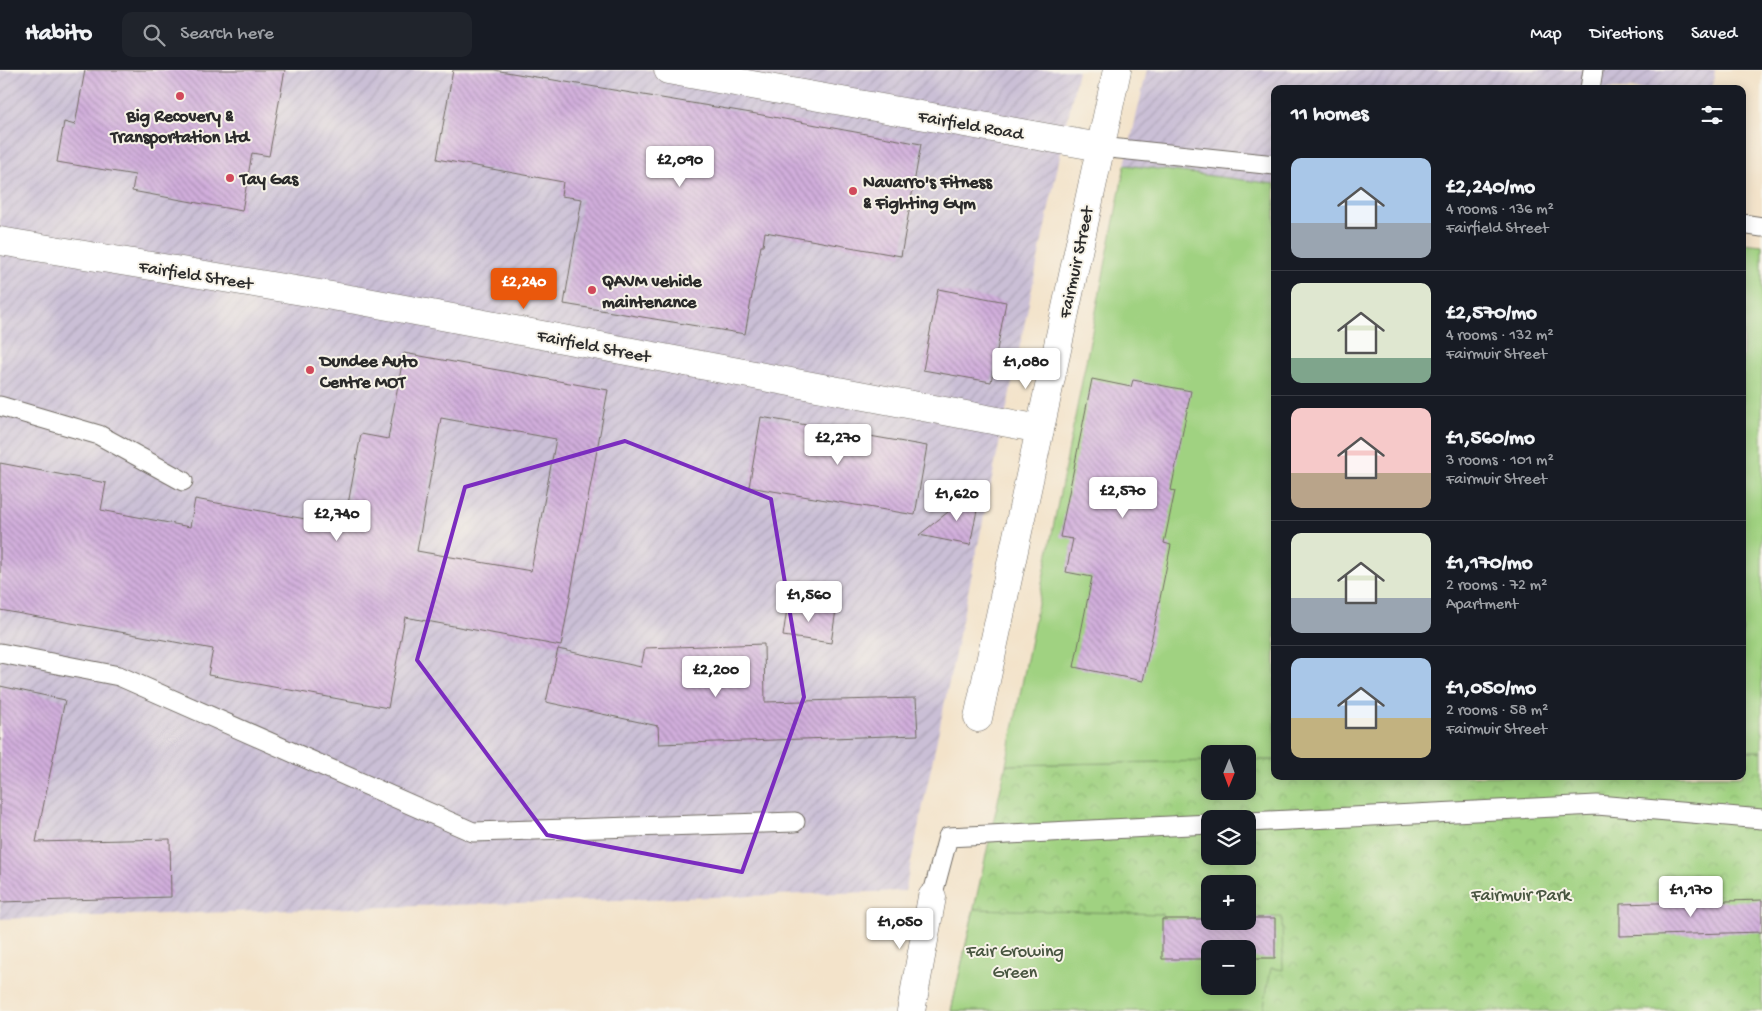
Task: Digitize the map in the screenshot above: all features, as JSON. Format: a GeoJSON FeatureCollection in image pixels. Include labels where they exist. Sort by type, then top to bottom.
{"type":"FeatureCollection","features":[{"type":"Feature","properties":{"kind":"street","name":"Fairfield Road"},"geometry":{"type":"LineString","coordinates":[[668,70],[1100,147]]}},
{"type":"Feature","properties":{"kind":"street","name":"Fairmuir Street"},"geometry":{"type":"LineString","coordinates":[[978,718],[1116,70]]}},
{"type":"Feature","properties":{"kind":"street","name":"Fairfield Street"},"geometry":{"type":"LineString","coordinates":[[0,241],[362,301],[1040,429]]}},
{"type":"Feature","properties":{"kind":"street"},"geometry":{"type":"LineString","coordinates":[[911,1011],[932,897]]}},
{"type":"Feature","properties":{"kind":"lane"},"geometry":{"type":"LineString","coordinates":[[1590,85],[1592,70]]}},
{"type":"Feature","properties":{"kind":"lane","name":"Fairfield Road"},"geometry":{"type":"LineString","coordinates":[[1100,147],[1271,165]]}},
{"type":"Feature","properties":{"kind":"lane"},"geometry":{"type":"LineString","coordinates":[[1746,225],[1762,227]]}},
{"type":"Feature","properties":{"kind":"lane"},"geometry":{"type":"LineString","coordinates":[[0,406],[99,435],[183,481]]}},
{"type":"Feature","properties":{"kind":"lane"},"geometry":{"type":"LineString","coordinates":[[0,653],[119,676],[473,832],[795,822]]}},
{"type":"Feature","properties":{"kind":"lane"},"geometry":{"type":"LineString","coordinates":[[1256,822],[1597,805],[1762,819]]}},
{"type":"Feature","properties":{"kind":"lane"},"geometry":{"type":"LineString","coordinates":[[932,897],[948,837],[1201,824]]}},
{"type":"Feature","properties":{"kind":"highlighted area"},"geometry":{"type":"Polygon","coordinates":[[[625,441],[771,499],[804,697],[742,872],[547,835],[417,660],[465,487],[625,441]]]}},
{"type":"Feature","properties":{"kind":"shaded area"},"geometry":{"type":"Polygon","coordinates":[[[0,70],[1078,70],[905,891],[0,919],[0,70]]]}},
{"type":"Feature","properties":{"kind":"shaded area"},"geometry":{"type":"Polygon","coordinates":[[[1147,70],[1715,70],[1713,85],[1271,85],[1271,183],[1125,165],[1147,70]]]}},
{"type":"Feature","properties":{"kind":"green space"},"geometry":{"type":"Polygon","coordinates":[[[1125,165],[1271,183],[1271,760],[1256,760],[1256,745],[1201,745],[1201,761],[1006,765],[1125,165]]]}},
{"type":"Feature","properties":{"kind":"green space"},"geometry":{"type":"Polygon","coordinates":[[[1746,243],[1762,245],[1762,751],[1746,751],[1746,243]]]}},
{"type":"Feature","properties":{"kind":"green space","name":"Fairmuir Park"},"geometry":{"type":"Polygon","coordinates":[[[1746,751],[1762,751],[1762,1011],[951,1011],[1006,765],[1201,761],[1201,800],[1256,800],[1256,760],[1271,760],[1271,780],[1746,780],[1746,751]]]}},
{"type":"Feature","properties":{"kind":"green space","name":"Fair Growing Green"},"geometry":{"type":"Polygon","coordinates":[[[974,909],[1162,914],[1162,919],[1201,919],[1201,930],[1256,930],[1256,918],[1282,917],[1283,970],[1271,968],[1263,1011],[951,1011],[974,909]]]}},
{"type":"Feature","properties":{"kind":"building"},"geometry":{"type":"Polygon","coordinates":[[[85,70],[285,70],[269,156],[252,153],[242,211],[132,191],[135,175],[57,162],[64,122],[75,125],[85,70]]]}},
{"type":"Feature","properties":{"kind":"building"},"geometry":{"type":"Polygon","coordinates":[[[453,70],[494,70],[751,113],[921,144],[901,256],[765,232],[745,334],[564,304],[582,199],[561,196],[563,182],[437,159],[453,70]]]}},
{"type":"Feature","properties":{"kind":"building"},"geometry":{"type":"Polygon","coordinates":[[[938,289],[1006,302],[991,382],[923,370],[938,289]]]}},
{"type":"Feature","properties":{"kind":"building"},"geometry":{"type":"Polygon","coordinates":[[[404,353],[608,390],[561,646],[405,617],[388,708],[208,675],[213,649],[0,610],[0,463],[106,483],[101,510],[190,527],[195,499],[344,526],[361,434],[388,439],[404,353]],[[441,418],[417,551],[531,571],[556,439],[441,418]]]}},
{"type":"Feature","properties":{"kind":"building"},"geometry":{"type":"Polygon","coordinates":[[[1092,379],[1131,387],[1133,380],[1191,391],[1171,490],[1175,491],[1164,543],[1171,545],[1143,681],[1074,667],[1092,577],[1066,572],[1073,539],[1060,537],[1092,379]]]}},
{"type":"Feature","properties":{"kind":"building"},"geometry":{"type":"Polygon","coordinates":[[[761,417],[927,446],[915,515],[749,487],[761,417]]]}},
{"type":"Feature","properties":{"kind":"building"},"geometry":{"type":"Polygon","coordinates":[[[982,485],[970,545],[919,535],[982,485]]]}},
{"type":"Feature","properties":{"kind":"building"},"geometry":{"type":"Polygon","coordinates":[[[788,602],[836,610],[831,643],[783,636],[788,602]]]}},
{"type":"Feature","properties":{"kind":"building"},"geometry":{"type":"Polygon","coordinates":[[[764,644],[765,702],[916,698],[918,735],[659,744],[658,726],[546,702],[558,649],[641,667],[645,648],[764,644]]]}},
{"type":"Feature","properties":{"kind":"building"},"geometry":{"type":"Polygon","coordinates":[[[0,686],[65,700],[36,842],[170,839],[171,897],[0,902],[0,686]]]}},
{"type":"Feature","properties":{"kind":"building"},"geometry":{"type":"Polygon","coordinates":[[[1762,900],[1762,932],[1620,936],[1620,904],[1762,900]]]}},
{"type":"Feature","properties":{"kind":"building"},"geometry":{"type":"Polygon","coordinates":[[[1256,918],[1275,918],[1275,958],[1256,958],[1256,940],[1201,940],[1201,959],[1162,959],[1162,919],[1201,919],[1201,930],[1256,930],[1256,918]]]}},
{"type":"Feature","properties":{"kind":"place","name":"Big Recovery & Transportation Ltd"},"geometry":{"type":"Point","coordinates":[180,96]}},
{"type":"Feature","properties":{"kind":"place","name":"Tay Gas"},"geometry":{"type":"Point","coordinates":[230,178]}},
{"type":"Feature","properties":{"kind":"place","name":"Navarro's Fitness & Fighting Gym"},"geometry":{"type":"Point","coordinates":[853,191]}},
{"type":"Feature","properties":{"kind":"place","name":"QAVM vehicle maintenance"},"geometry":{"type":"Point","coordinates":[592,290]}},
{"type":"Feature","properties":{"kind":"place","name":"Dundee Auto Centre MOT"},"geometry":{"type":"Point","coordinates":[310,370]}}]}
